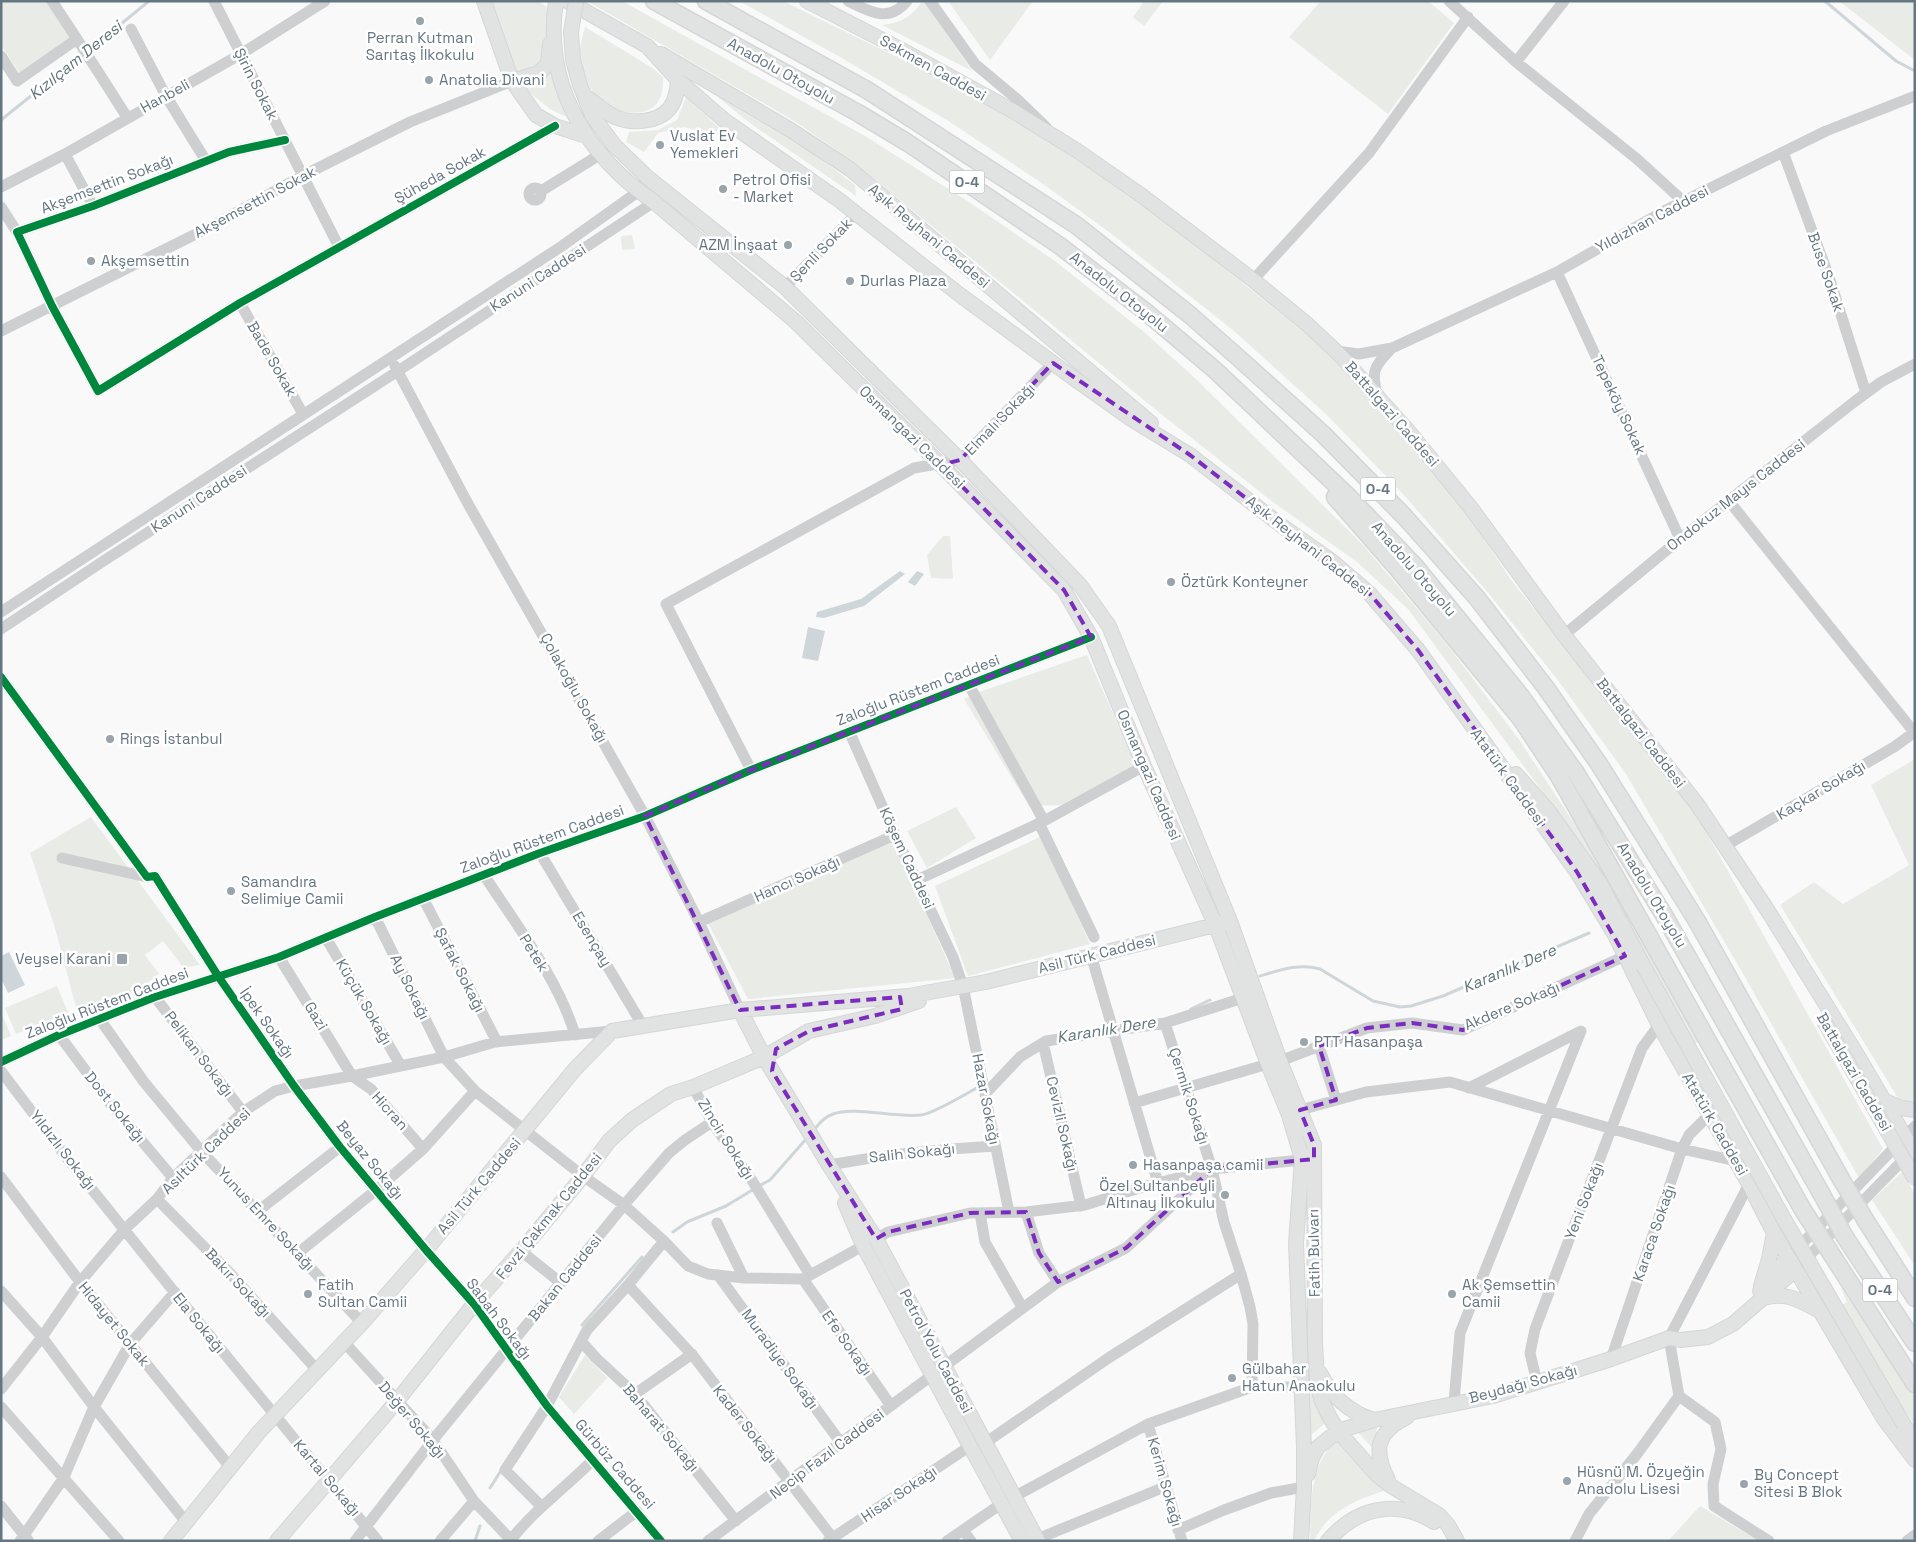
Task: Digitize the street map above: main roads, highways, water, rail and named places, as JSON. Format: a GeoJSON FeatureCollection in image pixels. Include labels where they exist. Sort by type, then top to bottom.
{"type":"FeatureCollection","features":[{"type":"Feature","properties":{"kind":"highway","name":"Anadolu Otoyolu"},"geometry":{"type":"LineString","coordinates":[[654,1],[858,113],[956,174],[1060,246],[1146,312],[1215,370],[1349,497],[1415,566],[1520,695],[1576,773],[1664,915],[1845,1237],[1915,1343]]}},
{"type":"Feature","properties":{"kind":"highway","name":"Anadolu Otoyolu"},"geometry":{"type":"LineString","coordinates":[[706,1],[867,90],[1076,225],[1190,315],[1241,360],[1323,434],[1404,516],[1477,598],[1546,688],[1599,764],[1697,921],[1841,1179],[1915,1298]]}},
{"type":"Feature","properties":{"kind":"highway"},"geometry":{"type":"LineString","coordinates":[[1252,404],[1396,567],[1521,719],[1560,778],[1618,877],[1803,1210],[1915,1384]]}},
{"type":"Feature","properties":{"kind":"main road"},"geometry":{"type":"LineString","coordinates":[[484,1],[512,81],[536,115],[554,126],[586,136]]}},
{"type":"Feature","properties":{"kind":"main road","name":"Osmangazi Caddesi"},"geometry":{"type":"LineString","coordinates":[[556,1],[553,21],[561,83],[569,108],[586,136],[601,154],[639,191],[795,321],[942,465],[1064,590],[1091,637],[1144,766],[1216,926]]}},
{"type":"Feature","properties":{"kind":"main road","name":"Aşık Reyhani Caddesi"},"geometry":{"type":"LineString","coordinates":[[567,1],[789,129],[850,169],[1190,455],[1282,526],[1333,562],[1369,592],[1402,629],[1468,722]]}},
{"type":"Feature","properties":{"kind":"main road","name":"Osmangazi Caddesi"},"geometry":{"type":"LineString","coordinates":[[576,1],[571,32],[573,60],[580,85],[592,115],[614,145],[658,185],[786,287],[960,460],[1080,585],[1109,626],[1230,921]]}},
{"type":"Feature","properties":{"kind":"main road","name":"Sekmen Caddesi"},"geometry":{"type":"LineString","coordinates":[[806,1],[900,49],[1058,138]]}},
{"type":"Feature","properties":{"kind":"main road"},"geometry":{"type":"LineString","coordinates":[[512,81],[539,73],[548,64],[553,21]]}},
{"type":"Feature","properties":{"kind":"main road","name":"Aşık Reyhani Caddesi"},"geometry":{"type":"LineString","coordinates":[[647,46],[678,80],[724,120],[856,214],[960,295],[1053,363],[1131,419],[1190,455]]}},
{"type":"Feature","properties":{"kind":"main road"},"geometry":{"type":"LineString","coordinates":[[586,97],[617,118],[641,121],[654,119],[670,108],[676,95],[678,80]]}},
{"type":"Feature","properties":{"kind":"main road","name":"Battalgazi Caddesi"},"geometry":{"type":"LineString","coordinates":[[1058,138],[1141,195],[1308,324],[1336,351],[1410,433],[1471,508],[1564,635],[1697,804],[1768,911],[1912,1148]]}},
{"type":"Feature","properties":{"kind":"main road"},"geometry":{"type":"LineString","coordinates":[[639,191],[658,185]]}},
{"type":"Feature","properties":{"kind":"main road"},"geometry":{"type":"LineString","coordinates":[[654,202],[658,185]]}},
{"type":"Feature","properties":{"kind":"main road","name":"Atatürk Caddesi"},"geometry":{"type":"LineString","coordinates":[[1468,722],[1577,872],[1625,956],[1659,1025],[1736,1160],[1774,1234],[1884,1419],[1915,1460]]}},
{"type":"Feature","properties":{"kind":"main road","name":"Atatürk Caddesi"},"geometry":{"type":"LineString","coordinates":[[1468,722],[1548,809],[1600,883],[1643,965],[1789,1228],[1904,1425],[1915,1440]]}},
{"type":"Feature","properties":{"kind":"main road","name":"Battalgazi Caddesi"},"geometry":{"type":"LineString","coordinates":[[1768,911],[1804,985],[1915,1179]]}},
{"type":"Feature","properties":{"kind":"main road","name":"Asil Türk Caddesi"},"geometry":{"type":"LineString","coordinates":[[171,1541],[274,1415],[362,1323],[426,1250],[576,1069],[612,1031],[740,1010],[908,996],[963,986],[1216,926],[1230,921]]}},
{"type":"Feature","properties":{"kind":"main road","name":"Fatih Bulvarı"},"geometry":{"type":"LineString","coordinates":[[1230,921],[1274,1062]]}},
{"type":"Feature","properties":{"kind":"main road","name":"Fatih Bulvarı"},"geometry":{"type":"LineString","coordinates":[[1216,926],[1243,998],[1274,1062],[1295,1113],[1308,1159],[1317,1366],[1321,1399],[1338,1431],[1376,1474],[1391,1486],[1439,1515],[1448,1525],[1456,1541]]}},
{"type":"Feature","properties":{"kind":"main road","name":"Asil Türk Caddesi"},"geometry":{"type":"LineString","coordinates":[[764,1057],[809,1031],[875,1016],[963,986]]}},
{"type":"Feature","properties":{"kind":"main road"},"geometry":{"type":"LineString","coordinates":[[809,1031],[818,1022],[818,1011],[815,1004]]}},
{"type":"Feature","properties":{"kind":"main road","name":"Petrol Yolu Caddesi"},"geometry":{"type":"LineString","coordinates":[[740,1010],[772,1071],[876,1239],[946,1366],[1037,1540]]}},
{"type":"Feature","properties":{"kind":"main road"},"geometry":{"type":"LineString","coordinates":[[772,1071],[773,1056],[776,1049]]}},
{"type":"Feature","properties":{"kind":"main road","name":"Fevzi Çakmak Caddesi"},"geometry":{"type":"LineString","coordinates":[[277,1541],[397,1400],[474,1304],[521,1251],[583,1176],[609,1141],[632,1120],[671,1094],[693,1087],[764,1057]]}},
{"type":"Feature","properties":{"kind":"main road"},"geometry":{"type":"LineString","coordinates":[[1883,1100],[1901,1108],[1915,1110]]}},
{"type":"Feature","properties":{"kind":"main road","name":"Fatih Bulvarı"},"geometry":{"type":"LineString","coordinates":[[1301,1541],[1304,1486],[1296,1243],[1308,1159]]}},
{"type":"Feature","properties":{"kind":"main road","name":"Petrol Yolu Caddesi"},"geometry":{"type":"LineString","coordinates":[[829,1165],[863,1245],[1022,1541]]}},
{"type":"Feature","properties":{"kind":"main road"},"geometry":{"type":"LineString","coordinates":[[1761,1295],[1774,1234]]}},
{"type":"Feature","properties":{"kind":"main road"},"geometry":{"type":"LineString","coordinates":[[1761,1295],[1792,1264]]}},
{"type":"Feature","properties":{"kind":"main road"},"geometry":{"type":"LineString","coordinates":[[1761,1295],[1775,1294],[1792,1297],[1820,1311]]}},
{"type":"Feature","properties":{"kind":"main road","name":"Beydağı Sokağı"},"geometry":{"type":"LineString","coordinates":[[1338,1431],[1374,1420],[1454,1402],[1493,1396],[1611,1359],[1669,1338],[1680,1340],[1708,1336],[1733,1324],[1761,1295]]}},
{"type":"Feature","properties":{"kind":"main road"},"geometry":{"type":"LineString","coordinates":[[1317,1366],[1337,1399],[1357,1414],[1374,1420]]}},
{"type":"Feature","properties":{"kind":"main road"},"geometry":{"type":"LineString","coordinates":[[1391,1486],[1381,1466],[1379,1445],[1383,1436],[1393,1424],[1416,1412]]}},
{"type":"Feature","properties":{"kind":"main road"},"geometry":{"type":"LineString","coordinates":[[1304,1486],[1312,1458],[1318,1447],[1338,1431]]}},
{"type":"Feature","properties":{"kind":"main road","name":"Fatih Bulvarı"},"geometry":{"type":"LineString","coordinates":[[1328,1541],[1350,1520],[1363,1514],[1391,1508],[1421,1514],[1438,1524],[1456,1541]]}},
{"type":"Feature","properties":{"kind":"waterway","name":"Kızılçam Deresi"},"geometry":{"type":"LineString","coordinates":[[88,51],[149,1]]}},
{"type":"Feature","properties":{"kind":"waterway","name":"Kızılçam Deresi"},"geometry":{"type":"LineString","coordinates":[[1825,1],[1896,61],[1915,71]]}},
{"type":"Feature","properties":{"kind":"waterway","name":"Kızılçam Deresi"},"geometry":{"type":"LineString","coordinates":[[1,120],[83,54]]}},
{"type":"Feature","properties":{"kind":"waterway","name":"Karanlık Dere"},"geometry":{"type":"LineString","coordinates":[[1260,976],[1290,968],[1312,967],[1320,969],[1373,1001],[1400,1007],[1411,1006],[1443,996],[1589,933]]}},
{"type":"Feature","properties":{"kind":"waterway","name":"Karanlık Dere"},"geometry":{"type":"LineString","coordinates":[[1191,1009],[1210,1000]]}},
{"type":"Feature","properties":{"kind":"waterway","name":"Karanlık Dere"},"geometry":{"type":"LineString","coordinates":[[813,1131],[827,1117],[841,1112],[852,1111],[899,1115],[926,1114],[980,1086]]}},
{"type":"Feature","properties":{"kind":"waterway","name":"Karanlık Dere"},"geometry":{"type":"LineString","coordinates":[[759,1186],[770,1180],[807,1138]]}},
{"type":"Feature","properties":{"kind":"waterway","name":"Karanlık Dere"},"geometry":{"type":"LineString","coordinates":[[673,1232],[687,1222],[726,1206],[754,1189]]}},
{"type":"Feature","properties":{"kind":"waterway","name":"Karanlık Dere"},"geometry":{"type":"LineString","coordinates":[[582,1325],[642,1257]]}},
{"type":"Feature","properties":{"kind":"waterway"},"geometry":{"type":"LineString","coordinates":[[490,1488],[502,1469]]}},
{"type":"Feature","properties":{"kind":"waterway","name":"Karanlık Dere"},"geometry":{"type":"LineString","coordinates":[[475,1541],[480,1526]]}},
{"type":"Feature","properties":{"kind":"place","name":"Perran Kutman Sarıtaş İlkokulu"},"geometry":{"type":"Point","coordinates":[420,21]}},
{"type":"Feature","properties":{"kind":"place","name":"Anatolia Divani"},"geometry":{"type":"Point","coordinates":[429,80]}},
{"type":"Feature","properties":{"kind":"place","name":"Vuslat Ev Yemekleri"},"geometry":{"type":"Point","coordinates":[660,145]}},
{"type":"Feature","properties":{"kind":"place","name":"Petrol Ofisi - Market"},"geometry":{"type":"Point","coordinates":[723,189]}},
{"type":"Feature","properties":{"kind":"place","name":"AZM İnşaat"},"geometry":{"type":"Point","coordinates":[788,245]}},
{"type":"Feature","properties":{"kind":"place","name":"Akşemsettin"},"geometry":{"type":"Point","coordinates":[91,261]}},
{"type":"Feature","properties":{"kind":"place","name":"Durlas Plaza"},"geometry":{"type":"Point","coordinates":[850,281]}},
{"type":"Feature","properties":{"kind":"place","name":"Öztürk Konteyner"},"geometry":{"type":"Point","coordinates":[1171,582]}},
{"type":"Feature","properties":{"kind":"place","name":"Rings İstanbul"},"geometry":{"type":"Point","coordinates":[110,739]}},
{"type":"Feature","properties":{"kind":"place","name":"Samandıra Selimiye Camii"},"geometry":{"type":"Point","coordinates":[231,891]}},
{"type":"Feature","properties":{"kind":"place","name":"Veysel Karani"},"geometry":{"type":"Point","coordinates":[122,959]}},
{"type":"Feature","properties":{"kind":"place","name":"PTT Hasanpaşa"},"geometry":{"type":"Point","coordinates":[1304,1042]}},
{"type":"Feature","properties":{"kind":"place","name":"Hasanpaşa camii"},"geometry":{"type":"Point","coordinates":[1133,1165]}},
{"type":"Feature","properties":{"kind":"place","name":"Özel Sultanbeyli Altınay İlkokulu"},"geometry":{"type":"Point","coordinates":[1225,1195]}},
{"type":"Feature","properties":{"kind":"place","name":"Fatih Sultan Camii"},"geometry":{"type":"Point","coordinates":[308,1294]}},
{"type":"Feature","properties":{"kind":"place","name":"Ak Şemsettin Camii"},"geometry":{"type":"Point","coordinates":[1452,1294]}},
{"type":"Feature","properties":{"kind":"place","name":"Gülbahar Hatun Anaokulu"},"geometry":{"type":"Point","coordinates":[1232,1378]}},
{"type":"Feature","properties":{"kind":"place","name":"Hüsnü M. Özyeğin Anadolu Lisesi"},"geometry":{"type":"Point","coordinates":[1567,1481]}},
{"type":"Feature","properties":{"kind":"place","name":"By Concept Sitesi B Blok"},"geometry":{"type":"Point","coordinates":[1744,1484]}}]}
